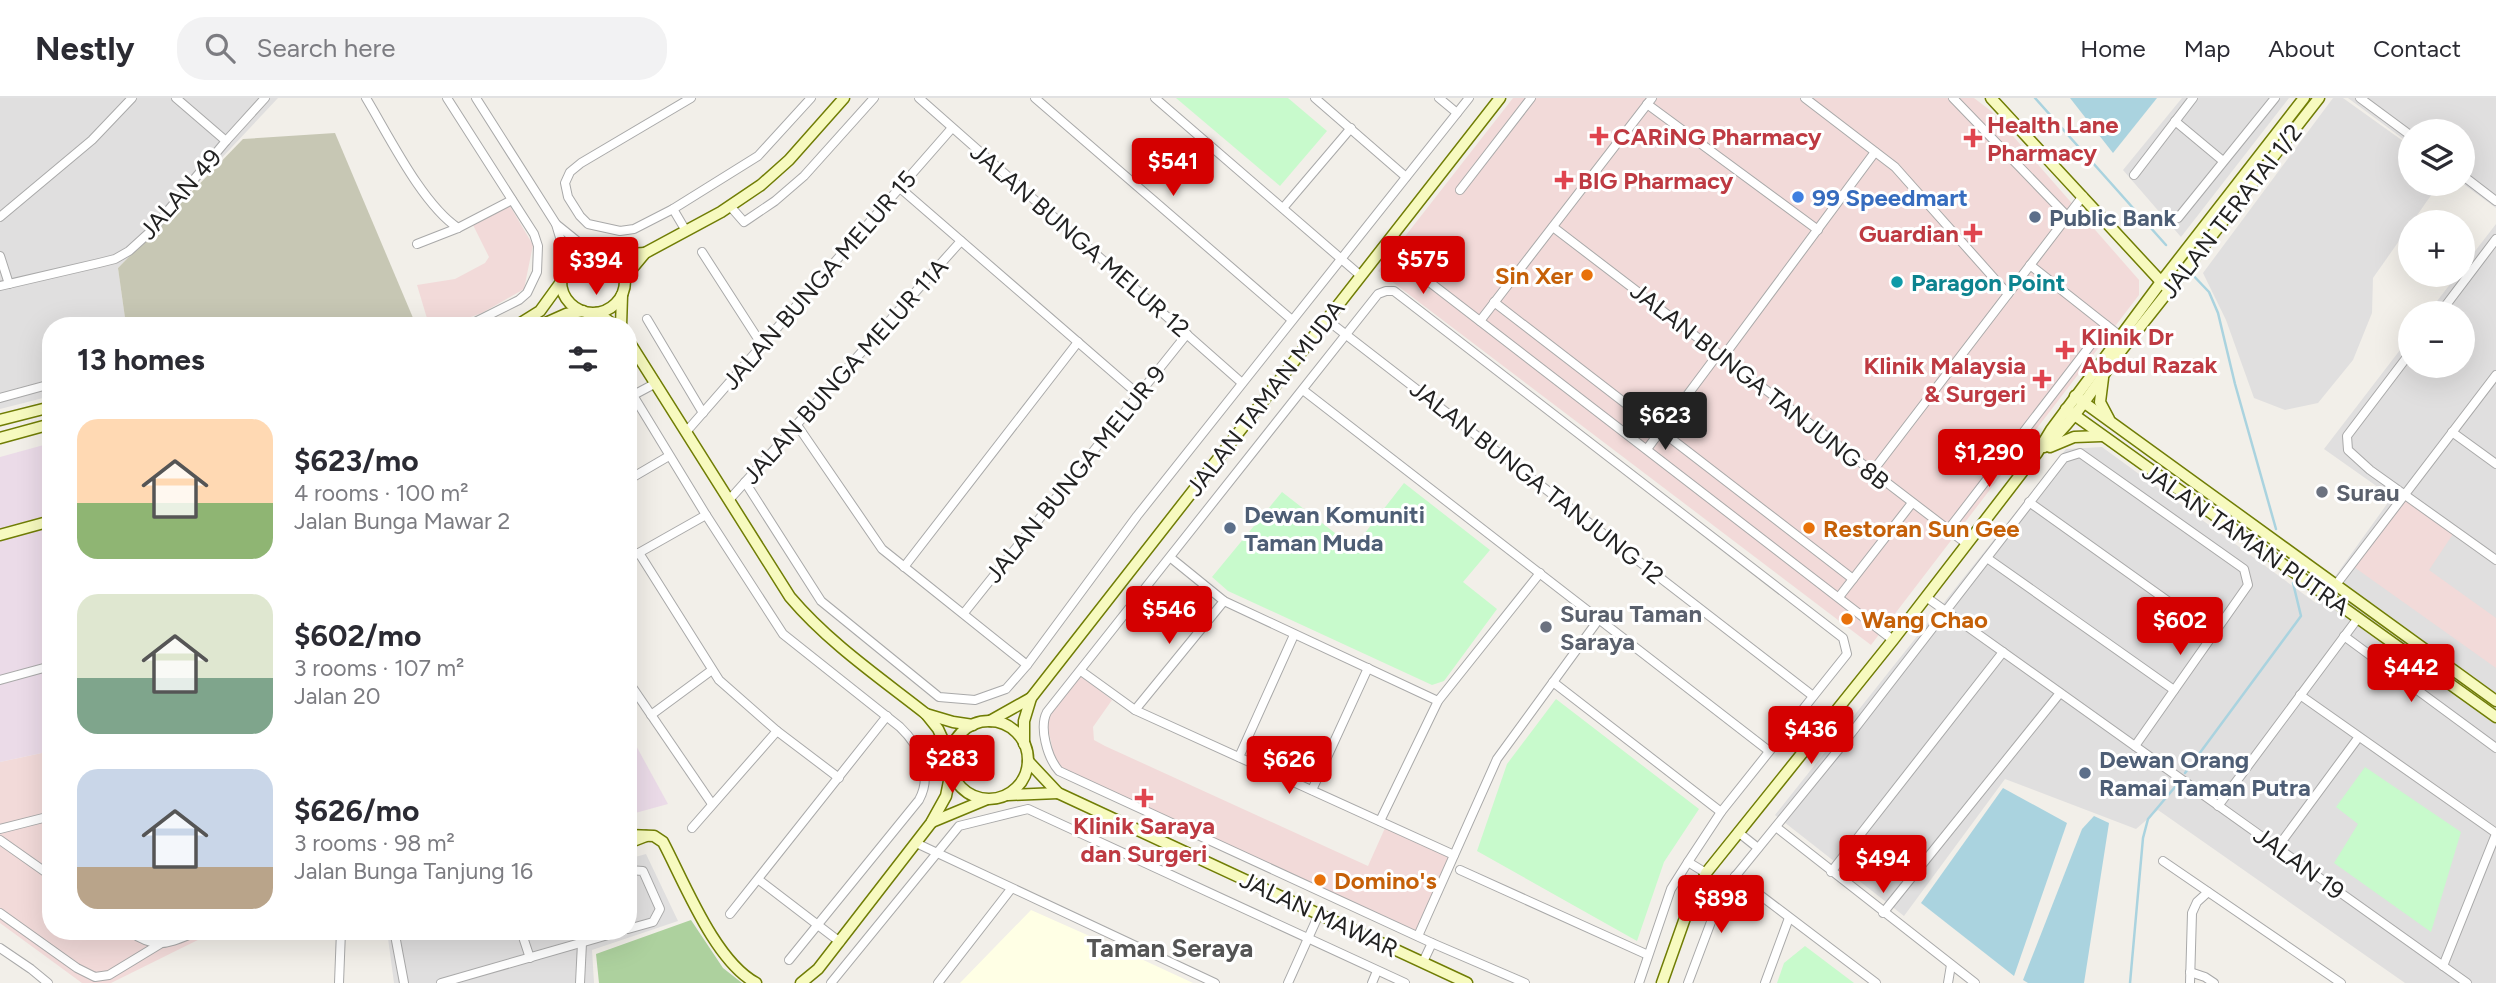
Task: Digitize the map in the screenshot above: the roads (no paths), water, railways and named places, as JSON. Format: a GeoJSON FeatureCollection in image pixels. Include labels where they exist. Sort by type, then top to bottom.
{"type":"FeatureCollection","features":[{"type":"Feature","properties":{"kind":"street"},"geometry":{"type":"LineString","coordinates":[[0,217],[92,140],[132,98]]}},
{"type":"Feature","properties":{"kind":"street"},"geometry":{"type":"LineString","coordinates":[[176,98],[226,141]]}},
{"type":"Feature","properties":{"kind":"street","name":"JALAN 49"},"geometry":{"type":"LineString","coordinates":[[4,285],[99,264],[129,251],[151,231],[265,98]]}},
{"type":"Feature","properties":{"kind":"street"},"geometry":{"type":"LineString","coordinates":[[366,98],[421,186],[442,214],[458,228]]}},
{"type":"Feature","properties":{"kind":"street"},"geometry":{"type":"LineString","coordinates":[[447,98],[534,234],[538,246],[537,272],[532,286],[519,300],[485,317]]}},
{"type":"Feature","properties":{"kind":"street"},"geometry":{"type":"LineString","coordinates":[[476,98],[556,224],[567,261]]}},
{"type":"Feature","properties":{"kind":"street"},"geometry":{"type":"LineString","coordinates":[[691,98],[570,172],[565,183],[568,197],[580,216],[589,224],[620,231],[634,229],[673,209],[758,156],[810,98]]}},
{"type":"Feature","properties":{"kind":"street"},"geometry":{"type":"LineString","coordinates":[[621,317],[625,277],[645,253],[730,206],[761,185],[789,160],[844,98]]}},
{"type":"Feature","properties":{"kind":"street"},"geometry":{"type":"LineString","coordinates":[[730,206],[744,222],[775,201],[804,176],[874,98]]}},
{"type":"Feature","properties":{"kind":"street","name":"JALAN BUNGA MELUR 12"},"geometry":{"type":"LineString","coordinates":[[919,98],[1242,383]]}},
{"type":"Feature","properties":{"kind":"street"},"geometry":{"type":"LineString","coordinates":[[1035,98],[1292,320]]}},
{"type":"Feature","properties":{"kind":"street"},"geometry":{"type":"LineString","coordinates":[[1155,98],[1361,276]]}},
{"type":"Feature","properties":{"kind":"street"},"geometry":{"type":"LineString","coordinates":[[1315,98],[1406,177]]}},
{"type":"Feature","properties":{"kind":"street"},"geometry":{"type":"LineString","coordinates":[[1439,98],[1457,113]]}},
{"type":"Feature","properties":{"kind":"street"},"geometry":{"type":"LineString","coordinates":[[745,482],[812,589],[826,606],[939,697],[975,699],[1006,690],[1137,516],[1469,98]]}},
{"type":"Feature","properties":{"kind":"street","name":"JALAN TAMAN MUDA"},"geometry":{"type":"LineString","coordinates":[[1024,744],[1024,721],[1031,698],[1500,98]]}},
{"type":"Feature","properties":{"kind":"street"},"geometry":{"type":"LineString","coordinates":[[1460,190],[1531,98]]}},
{"type":"Feature","properties":{"kind":"street"},"geometry":{"type":"LineString","coordinates":[[1805,98],[1895,167],[2008,294]]}},
{"type":"Feature","properties":{"kind":"street"},"geometry":{"type":"LineString","coordinates":[[1953,98],[2067,216]]}},
{"type":"Feature","properties":{"kind":"street"},"geometry":{"type":"LineString","coordinates":[[1991,98],[2169,290]]}},
{"type":"Feature","properties":{"kind":"street"},"geometry":{"type":"LineString","coordinates":[[2133,175],[2193,98]]}},
{"type":"Feature","properties":{"kind":"street"},"geometry":{"type":"LineString","coordinates":[[2178,218],[2275,98]]}},
{"type":"Feature","properties":{"kind":"street","name":"JALAN TERATAI 1/2"},"geometry":{"type":"LineString","coordinates":[[2080,400],[2120,336],[2304,98]]}},
{"type":"Feature","properties":{"kind":"street","name":"JALAN TERATAI 1/2"},"geometry":{"type":"LineString","coordinates":[[1662,983],[1685,918],[1706,873],[1893,640],[2037,453],[2105,372],[2319,98]]}},
{"type":"Feature","properties":{"kind":"street"},"geometry":{"type":"LineString","coordinates":[[2360,98],[2398,126]]}},
{"type":"Feature","properties":{"kind":"street"},"geometry":{"type":"LineString","coordinates":[[1480,321],[1649,101],[1818,230]]}},
{"type":"Feature","properties":{"kind":"street"},"geometry":{"type":"LineString","coordinates":[[2175,121],[2223,161]]}},
{"type":"Feature","properties":{"kind":"street","name":"JALAN BUNGA MELUR 15"},"geometry":{"type":"LineString","coordinates":[[686,432],[952,128]]}},
{"type":"Feature","properties":{"kind":"street"},"geometry":{"type":"LineString","coordinates":[[1283,208],[1351,128]]}},
{"type":"Feature","properties":{"kind":"street"},"geometry":{"type":"LineString","coordinates":[[1647,449],[1818,230],[1875,152]]}},
{"type":"Feature","properties":{"kind":"street"},"geometry":{"type":"LineString","coordinates":[[2475,185],[2496,201]]}},
{"type":"Feature","properties":{"kind":"street"},"geometry":{"type":"LineString","coordinates":[[900,188],[1139,395]]}},
{"type":"Feature","properties":{"kind":"street"},"geometry":{"type":"LineString","coordinates":[[1872,472],[2083,196]]}},
{"type":"Feature","properties":{"kind":"street"},"geometry":{"type":"LineString","coordinates":[[417,244],[458,228],[512,200]]}},
{"type":"Feature","properties":{"kind":"street"},"geometry":{"type":"LineString","coordinates":[[673,209],[685,231]]}},
{"type":"Feature","properties":{"kind":"street"},"geometry":{"type":"LineString","coordinates":[[556,224],[587,249]]}},
{"type":"Feature","properties":{"kind":"street","name":"JALAN BUNGA TANJUNG 8B"},"geometry":{"type":"LineString","coordinates":[[1553,226],[1967,544]]}},
{"type":"Feature","properties":{"kind":"street"},"geometry":{"type":"LineString","coordinates":[[2449,301],[2496,239]]}},
{"type":"Feature","properties":{"kind":"street","name":"JALAN BUNGA MELUR 11A"},"geometry":{"type":"LineString","coordinates":[[729,500],[961,241]]}},
{"type":"Feature","properties":{"kind":"street"},"geometry":{"type":"LineString","coordinates":[[1384,247],[1893,640]]}},
{"type":"Feature","properties":{"kind":"street"},"geometry":{"type":"LineString","coordinates":[[583,312],[567,300],[561,282],[562,271],[572,256],[587,249],[596,249],[612,255],[645,253]]}},
{"type":"Feature","properties":{"kind":"street"},"geometry":{"type":"LineString","coordinates":[[702,252],[762,345]]}},
{"type":"Feature","properties":{"kind":"street"},"geometry":{"type":"LineString","coordinates":[[612,255],[618,261],[625,277]]}},
{"type":"Feature","properties":{"kind":"street"},"geometry":{"type":"LineString","coordinates":[[0,256],[4,285]]}},
{"type":"Feature","properties":{"kind":"street"},"geometry":{"type":"LineString","coordinates":[[2030,265],[2120,336]]}},
{"type":"Feature","properties":{"kind":"street"},"geometry":{"type":"LineString","coordinates":[[530,317],[540,311],[561,282]]}},
{"type":"Feature","properties":{"kind":"street"},"geometry":{"type":"LineString","coordinates":[[1525,983],[1432,943],[1059,771],[1052,759],[1043,723],[1047,712],[1346,334],[1378,294],[1386,291],[1394,291],[1843,638],[1847,654],[1721,812],[1671,890],[1639,983]]}},
{"type":"Feature","properties":{"kind":"street"},"geometry":{"type":"LineString","coordinates":[[559,317],[607,310],[622,295]]}},
{"type":"Feature","properties":{"kind":"street"},"geometry":{"type":"LineString","coordinates":[[1494,302],[1853,579]]}},
{"type":"Feature","properties":{"kind":"street"},"geometry":{"type":"LineString","coordinates":[[597,313],[603,317]]}},
{"type":"Feature","properties":{"kind":"street"},"geometry":{"type":"LineString","coordinates":[[648,319],[703,413]]}},
{"type":"Feature","properties":{"kind":"street","name":"JALAN BUNGA TANJUNG 12"},"geometry":{"type":"LineString","coordinates":[[1327,320],[1813,696]]}},
{"type":"Feature","properties":{"kind":"street"},"geometry":{"type":"LineString","coordinates":[[1948,530],[2106,325]]}},
{"type":"Feature","properties":{"kind":"street","name":"JALAN BUNGA MELUR 9"},"geometry":{"type":"LineString","coordinates":[[964,613],[1187,334]]}},
{"type":"Feature","properties":{"kind":"street"},"geometry":{"type":"LineString","coordinates":[[904,567],[1077,342]]}},
{"type":"Feature","properties":{"kind":"street"},"geometry":{"type":"LineString","coordinates":[[637,354],[790,597],[829,637],[926,714],[950,755]]}},
{"type":"Feature","properties":{"kind":"street"},"geometry":{"type":"LineString","coordinates":[[2398,369],[2347,436],[2347,450],[2496,561]]}},
{"type":"Feature","properties":{"kind":"street"},"geometry":{"type":"LineString","coordinates":[[2105,372],[2100,402],[2115,427]]}},
{"type":"Feature","properties":{"kind":"street"},"geometry":{"type":"LineString","coordinates":[[2335,586],[2496,374]]}},
{"type":"Feature","properties":{"kind":"street"},"geometry":{"type":"LineString","coordinates":[[637,394],[656,383]]}},
{"type":"Feature","properties":{"kind":"street"},"geometry":{"type":"LineString","coordinates":[[0,398],[42,386]]}},
{"type":"Feature","properties":{"kind":"street"},"geometry":{"type":"LineString","coordinates":[[1303,390],[1769,751]]}},
{"type":"Feature","properties":{"kind":"street","name":"JALAN TAMAN PUTRA"},"geometry":{"type":"LineString","coordinates":[[2080,400],[2496,701]]}},
{"type":"Feature","properties":{"kind":"street"},"geometry":{"type":"LineString","coordinates":[[637,406],[783,634],[887,716],[914,743],[924,768],[927,779],[919,800],[789,960]]}},
{"type":"Feature","properties":{"kind":"street"},"geometry":{"type":"LineString","coordinates":[[0,420],[42,409]]}},
{"type":"Feature","properties":{"kind":"street","name":"JALAN TAMAN PUTRA"},"geometry":{"type":"LineString","coordinates":[[2070,413],[2496,717]]}},
{"type":"Feature","properties":{"kind":"street"},"geometry":{"type":"LineString","coordinates":[[797,425],[882,549],[1027,665]]}},
{"type":"Feature","properties":{"kind":"street"},"geometry":{"type":"LineString","coordinates":[[0,438],[42,427]]}},
{"type":"Feature","properties":{"kind":"street"},"geometry":{"type":"LineString","coordinates":[[2452,432],[2496,464]]}},
{"type":"Feature","properties":{"kind":"street"},"geometry":{"type":"LineString","coordinates":[[2037,453],[2074,437],[2101,436]]}},
{"type":"Feature","properties":{"kind":"street"},"geometry":{"type":"LineString","coordinates":[[1688,983],[1717,906],[1735,876],[2064,458],[2080,453],[2244,569],[2248,585],[2135,746]]}},
{"type":"Feature","properties":{"kind":"street"},"geometry":{"type":"LineString","coordinates":[[637,475],[669,456]]}},
{"type":"Feature","properties":{"kind":"street"},"geometry":{"type":"LineString","coordinates":[[2029,502],[2214,634]]}},
{"type":"Feature","properties":{"kind":"street"},"geometry":{"type":"LineString","coordinates":[[1839,597],[1912,503]]}},
{"type":"Feature","properties":{"kind":"street"},"geometry":{"type":"LineString","coordinates":[[706,515],[639,553],[712,670],[728,689],[777,731],[839,778]]}},
{"type":"Feature","properties":{"kind":"street"},"geometry":{"type":"LineString","coordinates":[[0,535],[42,523]]}},
{"type":"Feature","properties":{"kind":"street"},"geometry":{"type":"LineString","coordinates":[[1171,558],[1224,601],[1438,701]]}},
{"type":"Feature","properties":{"kind":"street"},"geometry":{"type":"LineString","coordinates":[[1987,558],[2174,690]]}},
{"type":"Feature","properties":{"kind":"street"},"geometry":{"type":"LineString","coordinates":[[1380,821],[1438,701],[1540,573]]}},
{"type":"Feature","properties":{"kind":"street","name":"JALAN 19"},"geometry":{"type":"LineString","coordinates":[[1926,597],[2467,983]]}},
{"type":"Feature","properties":{"kind":"street"},"geometry":{"type":"LineString","coordinates":[[1135,710],[1224,601]]}},
{"type":"Feature","properties":{"kind":"street"},"geometry":{"type":"LineString","coordinates":[[2218,806],[2358,618]]}},
{"type":"Feature","properties":{"kind":"street"},"geometry":{"type":"LineString","coordinates":[[1418,936],[1497,759],[1599,619]]}},
{"type":"Feature","properties":{"kind":"street"},"geometry":{"type":"LineString","coordinates":[[1239,757],[1294,635]]}},
{"type":"Feature","properties":{"kind":"street"},"geometry":{"type":"LineString","coordinates":[[2344,636],[2496,748]]}},
{"type":"Feature","properties":{"kind":"street"},"geometry":{"type":"LineString","coordinates":[[1831,872],[2003,652]]}},
{"type":"Feature","properties":{"kind":"street"},"geometry":{"type":"LineString","coordinates":[[0,680],[42,668]]}},
{"type":"Feature","properties":{"kind":"street"},"geometry":{"type":"LineString","coordinates":[[1312,790],[1367,668]]}},
{"type":"Feature","properties":{"kind":"street"},"geometry":{"type":"LineString","coordinates":[[651,715],[712,670]]}},
{"type":"Feature","properties":{"kind":"street"},"geometry":{"type":"LineString","coordinates":[[1081,671],[1135,710],[1454,855]]}},
{"type":"Feature","properties":{"kind":"street"},"geometry":{"type":"LineString","coordinates":[[1553,682],[1721,812]]}},
{"type":"Feature","properties":{"kind":"street"},"geometry":{"type":"LineString","coordinates":[[1883,913],[2060,693]]}},
{"type":"Feature","properties":{"kind":"street"},"geometry":{"type":"LineString","coordinates":[[637,694],[712,804]]}},
{"type":"Feature","properties":{"kind":"street"},"geometry":{"type":"LineString","coordinates":[[2300,695],[2496,833],[2443,966]]}},
{"type":"Feature","properties":{"kind":"street","name":"JALAN TAMAN MUDA"},"geometry":{"type":"LineString","coordinates":[[990,721],[1031,698]]}},
{"type":"Feature","properties":{"kind":"street"},"geometry":{"type":"LineString","coordinates":[[926,714],[973,725]]}},
{"type":"Feature","properties":{"kind":"street"},"geometry":{"type":"LineString","coordinates":[[730,914],[887,716]]}},
{"type":"Feature","properties":{"kind":"street"},"geometry":{"type":"LineString","coordinates":[[801,983],[818,969],[840,942],[931,823],[946,796],[951,771],[950,755],[962,732],[973,725],[990,721],[1010,728],[1024,744],[1028,761],[1024,778],[1013,791],[1005,795],[988,799],[931,823]]}},
{"type":"Feature","properties":{"kind":"street"},"geometry":{"type":"LineString","coordinates":[[692,828],[777,731]]}},
{"type":"Feature","properties":{"kind":"street"},"geometry":{"type":"LineString","coordinates":[[2277,848],[2358,738]]}},
{"type":"Feature","properties":{"kind":"street","name":"JALAN MAWAR"},"geometry":{"type":"LineString","coordinates":[[1028,761],[1058,793],[1467,983]]}},
{"type":"Feature","properties":{"kind":"street"},"geometry":{"type":"LineString","coordinates":[[951,771],[961,788],[978,798],[988,799]]}},
{"type":"Feature","properties":{"kind":"street","name":"JALAN MAWAR"},"geometry":{"type":"LineString","coordinates":[[1005,795],[1058,793]]}},
{"type":"Feature","properties":{"kind":"street"},"geometry":{"type":"LineString","coordinates":[[831,983],[959,826],[1028,809],[1405,983]]}},
{"type":"Feature","properties":{"kind":"street"},"geometry":{"type":"LineString","coordinates":[[0,829],[42,818]]}},
{"type":"Feature","properties":{"kind":"street"},"geometry":{"type":"LineString","coordinates":[[1776,827],[1975,983]]}},
{"type":"Feature","properties":{"kind":"street"},"geometry":{"type":"LineString","coordinates":[[1738,832],[1758,848]]}},
{"type":"Feature","properties":{"kind":"street"},"geometry":{"type":"LineString","coordinates":[[637,835],[648,835],[663,842],[723,952],[736,968],[756,983]]}},
{"type":"Feature","properties":{"kind":"street"},"geometry":{"type":"LineString","coordinates":[[637,839],[648,835]]}},
{"type":"Feature","properties":{"kind":"street"},"geometry":{"type":"LineString","coordinates":[[0,840],[42,870]]}},
{"type":"Feature","properties":{"kind":"street"},"geometry":{"type":"LineString","coordinates":[[916,843],[1215,983]]}},
{"type":"Feature","properties":{"kind":"street"},"geometry":{"type":"LineString","coordinates":[[2163,861],[2342,983]]}},
{"type":"Feature","properties":{"kind":"street"},"geometry":{"type":"LineString","coordinates":[[1688,862],[1706,873]]}},
{"type":"Feature","properties":{"kind":"street"},"geometry":{"type":"LineString","coordinates":[[1460,870],[1648,955]]}},
{"type":"Feature","properties":{"kind":"street"},"geometry":{"type":"LineString","coordinates":[[637,871],[643,871],[660,909],[653,922],[637,926]]}},
{"type":"Feature","properties":{"kind":"street"},"geometry":{"type":"LineString","coordinates":[[1735,876],[1876,983]]}},
{"type":"Feature","properties":{"kind":"street"},"geometry":{"type":"LineString","coordinates":[[759,880],[840,942]]}},
{"type":"Feature","properties":{"kind":"street"},"geometry":{"type":"LineString","coordinates":[[938,983],[1011,889]]}},
{"type":"Feature","properties":{"kind":"street"},"geometry":{"type":"LineString","coordinates":[[2190,983],[2192,913],[2197,902],[2208,892]]}},
{"type":"Feature","properties":{"kind":"street"},"geometry":{"type":"LineString","coordinates":[[0,913],[77,968],[95,977],[109,975],[160,944],[172,940]]}},
{"type":"Feature","properties":{"kind":"street"},"geometry":{"type":"LineString","coordinates":[[1288,983],[1319,914]]}},
{"type":"Feature","properties":{"kind":"street"},"geometry":{"type":"LineString","coordinates":[[1765,983],[1789,918]]}},
{"type":"Feature","properties":{"kind":"street"},"geometry":{"type":"LineString","coordinates":[[144,940],[150,944],[160,944]]}},
{"type":"Feature","properties":{"kind":"street"},"geometry":{"type":"LineString","coordinates":[[339,983],[341,940]]}},
{"type":"Feature","properties":{"kind":"street"},"geometry":{"type":"LineString","coordinates":[[396,940],[404,983]]}},
{"type":"Feature","properties":{"kind":"street"},"geometry":{"type":"LineString","coordinates":[[524,940],[530,958]]}},
{"type":"Feature","properties":{"kind":"street"},"geometry":{"type":"LineString","coordinates":[[441,983],[593,940]]}},
{"type":"Feature","properties":{"kind":"street"},"geometry":{"type":"LineString","coordinates":[[580,983],[583,943]]}},
{"type":"Feature","properties":{"kind":"street"},"geometry":{"type":"LineString","coordinates":[[1423,962],[1432,943]]}},
{"type":"Feature","properties":{"kind":"street"},"geometry":{"type":"LineString","coordinates":[[0,948],[48,983]]}},
{"type":"Feature","properties":{"kind":"street"},"geometry":{"type":"LineString","coordinates":[[1948,983],[1951,965]]}},
{"type":"Feature","properties":{"kind":"street"},"geometry":{"type":"LineString","coordinates":[[1371,983],[1377,971]]}},
{"type":"Feature","properties":{"kind":"street"},"geometry":{"type":"LineString","coordinates":[[2190,972],[2214,983]]}},
{"type":"Feature","properties":{"kind":"water"},"geometry":{"type":"Polygon","coordinates":[[[2070,98],[2157,98],[2113,153],[2070,98]]]}},
{"type":"Feature","properties":{"kind":"water"},"geometry":{"type":"Polygon","coordinates":[[[2003,788],[2067,823],[2014,976],[1921,903],[2003,788]]]}},
{"type":"Feature","properties":{"kind":"water"},"geometry":{"type":"Polygon","coordinates":[[[2094,816],[2109,823],[2084,983],[2028,983],[2023,980],[2082,829],[2094,816]]]}},
{"type":"Feature","properties":{"kind":"waterway"},"geometry":{"type":"LineString","coordinates":[[2035,98],[2166,245]]}},
{"type":"Feature","properties":{"kind":"waterway"},"geometry":{"type":"LineString","coordinates":[[2188,270],[2209,292],[2218,313],[2276,529]]}},
{"type":"Feature","properties":{"kind":"waterway"},"geometry":{"type":"LineString","coordinates":[[2185,773],[2301,616],[2293,583]]}},
{"type":"Feature","properties":{"kind":"waterway"},"geometry":{"type":"LineString","coordinates":[[2130,983],[2143,838],[2148,819],[2175,787]]}},
{"type":"Feature","properties":{"kind":"place","name":"CARiNG Pharmacy"},"geometry":{"type":"Point","coordinates":[1599,136]}},
{"type":"Feature","properties":{"kind":"place","name":"Health Lane Pharmacy"},"geometry":{"type":"Point","coordinates":[1973,138]}},
{"type":"Feature","properties":{"kind":"place","name":"BIG Pharmacy"},"geometry":{"type":"Point","coordinates":[1564,180]}},
{"type":"Feature","properties":{"kind":"place","name":"99 Speedmart"},"geometry":{"type":"Point","coordinates":[1798,197]}},
{"type":"Feature","properties":{"kind":"place","name":"Public Bank"},"geometry":{"type":"Point","coordinates":[2035,217]}},
{"type":"Feature","properties":{"kind":"place","name":"Guardian"},"geometry":{"type":"Point","coordinates":[1973,233]}},
{"type":"Feature","properties":{"kind":"place","name":"Sin Xer"},"geometry":{"type":"Point","coordinates":[1587,275]}},
{"type":"Feature","properties":{"kind":"place","name":"Paragon Point"},"geometry":{"type":"Point","coordinates":[1897,282]}},
{"type":"Feature","properties":{"kind":"place","name":"Klinik Dr Abdul Razak"},"geometry":{"type":"Point","coordinates":[2065,350]}},
{"type":"Feature","properties":{"kind":"place","name":"Klinik Malaysia & Surgeri"},"geometry":{"type":"Point","coordinates":[2042,379]}},
{"type":"Feature","properties":{"kind":"place","name":"Surau"},"geometry":{"type":"Point","coordinates":[2322,492]}},
{"type":"Feature","properties":{"kind":"place","name":"Dewan Komuniti Taman Muda"},"geometry":{"type":"Point","coordinates":[1230,528]}},
{"type":"Feature","properties":{"kind":"place","name":"Restoran Sun Gee"},"geometry":{"type":"Point","coordinates":[1809,528]}},
{"type":"Feature","properties":{"kind":"place","name":"Wang Chao"},"geometry":{"type":"Point","coordinates":[1847,619]}},
{"type":"Feature","properties":{"kind":"place","name":"Surau Taman Saraya"},"geometry":{"type":"Point","coordinates":[1546,627]}},
{"type":"Feature","properties":{"kind":"place","name":"Dewan Orang Ramai Taman Putra"},"geometry":{"type":"Point","coordinates":[2085,773]}},
{"type":"Feature","properties":{"kind":"place","name":"Klinik Saraya dan Surgeri"},"geometry":{"type":"Point","coordinates":[1144,798]}},
{"type":"Feature","properties":{"kind":"place","name":"Domino's"},"geometry":{"type":"Point","coordinates":[1320,880]}},
{"type":"Feature","properties":{"kind":"district","name":"Taman Seraya"},"geometry":{"type":"Point","coordinates":[1170,948]}}]}
